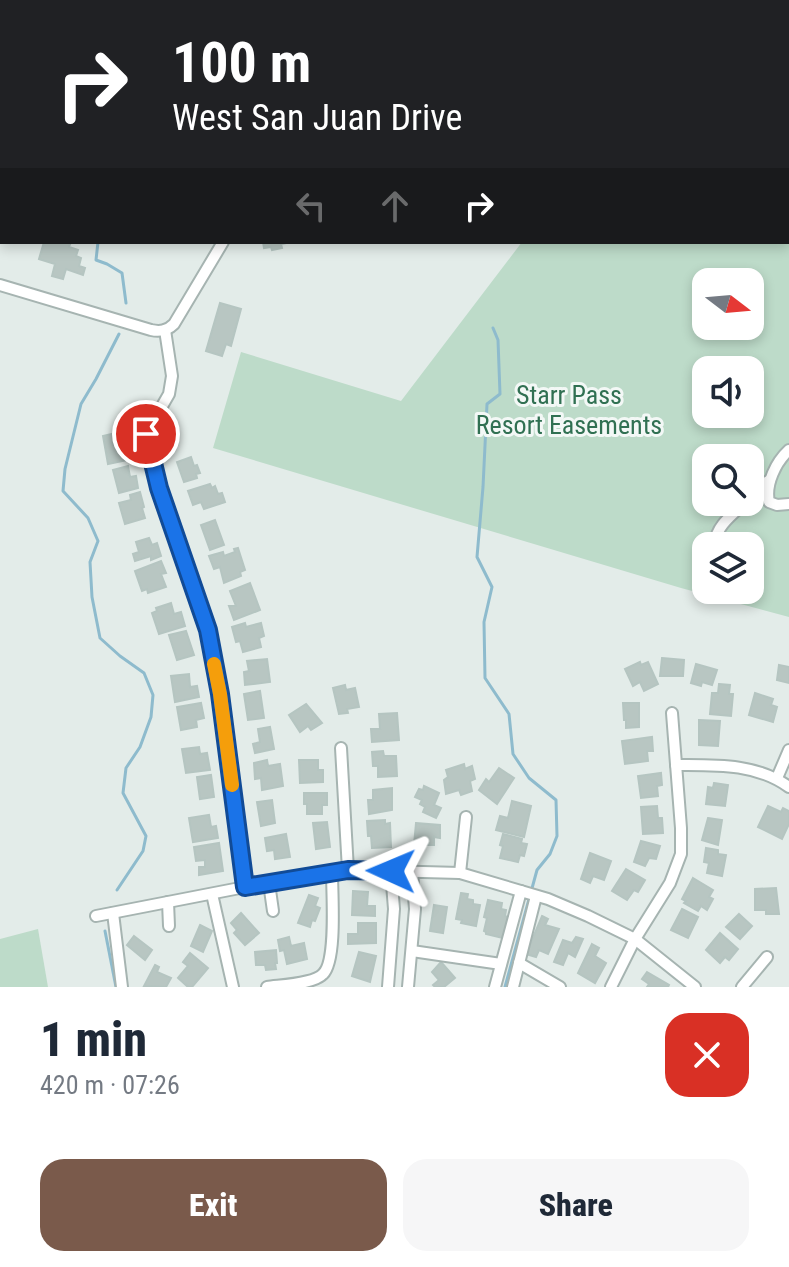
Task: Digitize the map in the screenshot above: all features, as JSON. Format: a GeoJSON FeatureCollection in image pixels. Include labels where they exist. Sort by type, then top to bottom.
{"type":"FeatureCollection","features":[{"type":"Feature","properties":{"kind":"street"},"geometry":{"type":"LineString","coordinates":[[0,285],[151,330],[164,331],[174,324],[222,244]]}},
{"type":"Feature","properties":{"kind":"street"},"geometry":{"type":"LineString","coordinates":[[164,331],[172,376],[169,394],[146,434],[159,488],[208,630],[220,694],[245,887]]}},
{"type":"Feature","properties":{"kind":"street"},"geometry":{"type":"LineString","coordinates":[[789,450],[770,480],[767,494],[769,502],[789,504]]}},
{"type":"Feature","properties":{"kind":"street"},"geometry":{"type":"LineString","coordinates":[[764,483],[770,480]]}},
{"type":"Feature","properties":{"kind":"street"},"geometry":{"type":"LineString","coordinates":[[718,532],[731,516]]}},
{"type":"Feature","properties":{"kind":"street"},"geometry":{"type":"LineString","coordinates":[[611,987],[635,939],[670,883],[681,854],[672,713]]}},
{"type":"Feature","properties":{"kind":"street"},"geometry":{"type":"LineString","coordinates":[[341,748],[348,870]]}},
{"type":"Feature","properties":{"kind":"street"},"geometry":{"type":"LineString","coordinates":[[777,778],[789,750]]}},
{"type":"Feature","properties":{"kind":"street"},"geometry":{"type":"LineString","coordinates":[[676,765],[734,765],[777,778],[789,787]]}},
{"type":"Feature","properties":{"kind":"street"},"geometry":{"type":"LineString","coordinates":[[460,873],[466,817]]}},
{"type":"Feature","properties":{"kind":"street"},"geometry":{"type":"LineString","coordinates":[[96,916],[348,870],[460,873],[588,916],[635,939],[695,987]]}},
{"type":"Feature","properties":{"kind":"street"},"geometry":{"type":"LineString","coordinates":[[388,987],[394,909],[391,871]]}},
{"type":"Feature","properties":{"kind":"street"},"geometry":{"type":"LineString","coordinates":[[408,987],[415,909],[412,871]]}},
{"type":"Feature","properties":{"kind":"street"},"geometry":{"type":"LineString","coordinates":[[267,987],[312,980],[321,982],[332,948],[332,873]]}},
{"type":"Feature","properties":{"kind":"street"},"geometry":{"type":"LineString","coordinates":[[269,883],[273,911]]}},
{"type":"Feature","properties":{"kind":"street"},"geometry":{"type":"LineString","coordinates":[[495,987],[521,891]]}},
{"type":"Feature","properties":{"kind":"street"},"geometry":{"type":"LineString","coordinates":[[212,894],[233,987]]}},
{"type":"Feature","properties":{"kind":"street"},"geometry":{"type":"LineString","coordinates":[[513,987],[536,896]]}},
{"type":"Feature","properties":{"kind":"street"},"geometry":{"type":"LineString","coordinates":[[168,902],[169,926]]}},
{"type":"Feature","properties":{"kind":"street"},"geometry":{"type":"LineString","coordinates":[[113,913],[122,987]]}},
{"type":"Feature","properties":{"kind":"street"},"geometry":{"type":"LineString","coordinates":[[412,951],[501,964]]}},
{"type":"Feature","properties":{"kind":"street"},"geometry":{"type":"LineString","coordinates":[[742,987],[767,957]]}},
{"type":"Feature","properties":{"kind":"street"},"geometry":{"type":"LineString","coordinates":[[519,963],[560,987]]}},
{"type":"Feature","properties":{"kind":"green space","name":"Starr Pass Resort Easements"},"geometry":{"type":"Polygon","coordinates":[[[520,244],[789,244],[789,617],[741,604],[764,604],[764,532],[692,532],[692,591],[213,448],[241,352],[401,401],[520,244]]]}},
{"type":"Feature","properties":{"kind":"green space"},"geometry":{"type":"Polygon","coordinates":[[[38,929],[48,987],[0,987],[0,939],[38,929]]]}},
{"type":"Feature","properties":{"kind":"building"},"geometry":{"type":"Polygon","coordinates":[[[43,244],[70,244],[69,247],[78,250],[76,256],[81,258],[79,266],[85,268],[83,275],[66,269],[63,279],[52,276],[55,264],[39,259],[43,244]]]}},
{"type":"Feature","properties":{"kind":"building"},"geometry":{"type":"Polygon","coordinates":[[[263,244],[281,244],[282,248],[272,250],[271,247],[264,248],[263,244]]]}},
{"type":"Feature","properties":{"kind":"building"},"geometry":{"type":"Polygon","coordinates":[[[220,303],[241,309],[231,346],[226,344],[222,356],[206,351],[220,303]]]}},
{"type":"Feature","properties":{"kind":"building"},"geometry":{"type":"Polygon","coordinates":[[[120,432],[123,445],[129,444],[132,459],[108,464],[103,436],[120,432]]]}},
{"type":"Feature","properties":{"kind":"building"},"geometry":{"type":"Polygon","coordinates":[[[191,457],[200,473],[196,474],[197,478],[184,482],[177,462],[191,457]]]}},
{"type":"Feature","properties":{"kind":"building"},"geometry":{"type":"Polygon","coordinates":[[[128,466],[130,477],[136,476],[138,488],[119,493],[113,470],[128,466]]]}},
{"type":"Feature","properties":{"kind":"building"},"geometry":{"type":"Polygon","coordinates":[[[210,484],[212,488],[215,486],[218,494],[222,493],[225,502],[204,509],[201,502],[193,505],[188,491],[210,484]]]}},
{"type":"Feature","properties":{"kind":"building"},"geometry":{"type":"Polygon","coordinates":[[[140,492],[145,518],[125,524],[119,503],[131,500],[130,495],[140,492]]]}},
{"type":"Feature","properties":{"kind":"building"},"geometry":{"type":"Polygon","coordinates":[[[215,520],[224,545],[210,550],[201,525],[215,520]]]}},
{"type":"Feature","properties":{"kind":"building"},"geometry":{"type":"Polygon","coordinates":[[[149,538],[152,545],[157,543],[161,556],[135,561],[133,554],[139,552],[136,542],[149,538]]]}},
{"type":"Feature","properties":{"kind":"building"},"geometry":{"type":"Polygon","coordinates":[[[238,548],[245,570],[240,572],[241,576],[224,583],[220,567],[214,569],[209,556],[223,552],[224,556],[238,548]]]}},
{"type":"Feature","properties":{"kind":"building"},"geometry":{"type":"Polygon","coordinates":[[[161,561],[166,573],[161,574],[166,587],[148,593],[147,589],[142,591],[135,571],[161,561]]]}},
{"type":"Feature","properties":{"kind":"building"},"geometry":{"type":"Polygon","coordinates":[[[250,583],[260,610],[234,620],[229,606],[236,606],[230,591],[250,583]]]}},
{"type":"Feature","properties":{"kind":"building"},"geometry":{"type":"Polygon","coordinates":[[[171,603],[174,614],[181,612],[185,626],[159,634],[152,613],[157,611],[156,608],[171,603]]]}},
{"type":"Feature","properties":{"kind":"building"},"geometry":{"type":"Polygon","coordinates":[[[245,623],[246,627],[261,623],[264,636],[259,638],[261,647],[243,652],[232,627],[245,623]]]}},
{"type":"Feature","properties":{"kind":"building"},"geometry":{"type":"Polygon","coordinates":[[[186,631],[194,655],[177,660],[169,635],[186,631]]]}},
{"type":"Feature","properties":{"kind":"building"},"geometry":{"type":"Polygon","coordinates":[[[662,658],[684,660],[683,676],[660,676],[662,658]]]}},
{"type":"Feature","properties":{"kind":"building"},"geometry":{"type":"Polygon","coordinates":[[[267,659],[270,682],[245,685],[244,672],[249,671],[247,661],[267,659]]]}},
{"type":"Feature","properties":{"kind":"building"},"geometry":{"type":"Polygon","coordinates":[[[640,662],[641,665],[648,662],[658,684],[644,691],[640,682],[633,686],[625,669],[640,662]]]}},
{"type":"Feature","properties":{"kind":"building"},"geometry":{"type":"Polygon","coordinates":[[[696,664],[717,670],[712,685],[691,683],[696,664]]]}},
{"type":"Feature","properties":{"kind":"building"},"geometry":{"type":"Polygon","coordinates":[[[779,665],[789,667],[789,683],[777,680],[779,665]]]}},
{"type":"Feature","properties":{"kind":"building"},"geometry":{"type":"Polygon","coordinates":[[[189,674],[190,687],[197,686],[199,697],[175,702],[171,676],[189,674]]]}},
{"type":"Feature","properties":{"kind":"building"},"geometry":{"type":"Polygon","coordinates":[[[719,684],[730,685],[729,694],[733,694],[731,716],[710,714],[712,693],[718,693],[719,684]]]}},
{"type":"Feature","properties":{"kind":"building"},"geometry":{"type":"Polygon","coordinates":[[[345,685],[346,690],[355,688],[359,707],[339,714],[333,688],[345,685]]]}},
{"type":"Feature","properties":{"kind":"building"},"geometry":{"type":"Polygon","coordinates":[[[260,691],[264,718],[248,720],[244,694],[260,691]]]}},
{"type":"Feature","properties":{"kind":"building"},"geometry":{"type":"Polygon","coordinates":[[[755,693],[773,699],[771,705],[777,707],[773,722],[749,715],[755,693]]]}},
{"type":"Feature","properties":{"kind":"building"},"geometry":{"type":"Polygon","coordinates":[[[201,703],[204,718],[196,720],[197,727],[181,730],[177,707],[201,703]]]}},
{"type":"Feature","properties":{"kind":"building"},"geometry":{"type":"Polygon","coordinates":[[[623,703],[639,703],[639,727],[626,728],[623,703]]]}},
{"type":"Feature","properties":{"kind":"building"},"geometry":{"type":"Polygon","coordinates":[[[306,704],[322,723],[311,730],[308,726],[300,732],[289,715],[306,704]]]}},
{"type":"Feature","properties":{"kind":"building"},"geometry":{"type":"Polygon","coordinates":[[[397,713],[399,740],[372,742],[371,729],[380,729],[379,714],[397,713]]]}},
{"type":"Feature","properties":{"kind":"building"},"geometry":{"type":"Polygon","coordinates":[[[699,720],[720,721],[718,746],[699,745],[699,720]]]}},
{"type":"Feature","properties":{"kind":"building"},"geometry":{"type":"Polygon","coordinates":[[[270,727],[274,749],[255,753],[253,744],[260,742],[258,729],[270,727]]]}},
{"type":"Feature","properties":{"kind":"building"},"geometry":{"type":"Polygon","coordinates":[[[652,737],[653,751],[647,751],[648,761],[625,764],[622,741],[652,737]]]}},
{"type":"Feature","properties":{"kind":"building"},"geometry":{"type":"Polygon","coordinates":[[[199,747],[200,754],[207,753],[210,770],[186,773],[182,749],[199,747]]]}},
{"type":"Feature","properties":{"kind":"building"},"geometry":{"type":"Polygon","coordinates":[[[383,751],[384,756],[396,756],[397,776],[378,777],[378,766],[373,766],[372,752],[383,751]]]}},
{"type":"Feature","properties":{"kind":"building"},"geometry":{"type":"Polygon","coordinates":[[[267,760],[268,766],[280,764],[283,786],[262,790],[261,778],[255,779],[254,763],[267,760]]]}},
{"type":"Feature","properties":{"kind":"building"},"geometry":{"type":"Polygon","coordinates":[[[299,760],[318,760],[318,770],[323,770],[323,782],[300,783],[299,760]]]}},
{"type":"Feature","properties":{"kind":"building"},"geometry":{"type":"Polygon","coordinates":[[[464,764],[465,769],[472,766],[475,779],[470,781],[472,791],[461,795],[459,790],[446,794],[446,770],[464,764]]]}},
{"type":"Feature","properties":{"kind":"building"},"geometry":{"type":"Polygon","coordinates":[[[499,768],[514,778],[497,804],[479,790],[499,768]]]}},
{"type":"Feature","properties":{"kind":"building"},"geometry":{"type":"Polygon","coordinates":[[[661,773],[662,785],[657,786],[658,796],[641,798],[638,776],[661,773]]]}},
{"type":"Feature","properties":{"kind":"building"},"geometry":{"type":"Polygon","coordinates":[[[211,775],[214,797],[200,799],[197,777],[211,775]]]}},
{"type":"Feature","properties":{"kind":"building"},"geometry":{"type":"Polygon","coordinates":[[[714,783],[728,785],[725,806],[706,804],[708,787],[713,788],[714,783]]]}},
{"type":"Feature","properties":{"kind":"building"},"geometry":{"type":"Polygon","coordinates":[[[424,786],[439,793],[434,805],[441,808],[436,818],[423,812],[425,807],[420,804],[422,800],[415,797],[424,786]]]}},
{"type":"Feature","properties":{"kind":"building"},"geometry":{"type":"Polygon","coordinates":[[[392,788],[392,810],[369,814],[368,800],[373,800],[373,790],[392,788]]]}},
{"type":"Feature","properties":{"kind":"building"},"geometry":{"type":"Polygon","coordinates":[[[304,793],[327,793],[327,805],[322,805],[322,814],[307,814],[304,793]]]}},
{"type":"Feature","properties":{"kind":"building"},"geometry":{"type":"Polygon","coordinates":[[[272,800],[275,823],[261,826],[257,802],[272,800]]]}},
{"type":"Feature","properties":{"kind":"building"},"geometry":{"type":"Polygon","coordinates":[[[512,801],[531,806],[524,837],[496,830],[500,816],[508,818],[512,801]]]}},
{"type":"Feature","properties":{"kind":"building"},"geometry":{"type":"Polygon","coordinates":[[[657,806],[663,833],[643,834],[641,807],[657,806]]]}},
{"type":"Feature","properties":{"kind":"building"},"geometry":{"type":"Polygon","coordinates":[[[768,806],[781,812],[783,808],[789,811],[789,824],[782,839],[758,827],[768,806]]]}},
{"type":"Feature","properties":{"kind":"building"},"geometry":{"type":"Polygon","coordinates":[[[209,815],[211,827],[216,826],[218,838],[193,842],[189,818],[209,815]]]}},
{"type":"Feature","properties":{"kind":"building"},"geometry":{"type":"Polygon","coordinates":[[[708,818],[722,820],[718,845],[702,840],[708,818]]]}},
{"type":"Feature","properties":{"kind":"building"},"geometry":{"type":"Polygon","coordinates":[[[385,820],[385,824],[390,823],[391,847],[372,848],[367,821],[385,820]]]}},
{"type":"Feature","properties":{"kind":"building"},"geometry":{"type":"Polygon","coordinates":[[[327,822],[330,847],[316,849],[313,823],[327,822]]]}},
{"type":"Feature","properties":{"kind":"building"},"geometry":{"type":"Polygon","coordinates":[[[416,823],[440,825],[440,838],[434,837],[434,845],[414,845],[416,823]]]}},
{"type":"Feature","properties":{"kind":"building"},"geometry":{"type":"Polygon","coordinates":[[[286,834],[290,857],[275,859],[274,850],[267,851],[265,838],[286,834]]]}},
{"type":"Feature","properties":{"kind":"building"},"geometry":{"type":"Polygon","coordinates":[[[503,834],[522,839],[521,843],[527,844],[524,856],[520,855],[518,862],[500,858],[503,834]]]}},
{"type":"Feature","properties":{"kind":"building"},"geometry":{"type":"Polygon","coordinates":[[[641,841],[660,846],[656,859],[649,858],[645,866],[634,862],[641,841]]]}},
{"type":"Feature","properties":{"kind":"building"},"geometry":{"type":"Polygon","coordinates":[[[219,843],[223,871],[199,875],[199,867],[205,867],[205,860],[196,861],[194,847],[219,843]]]}},
{"type":"Feature","properties":{"kind":"building"},"geometry":{"type":"Polygon","coordinates":[[[706,848],[726,855],[722,876],[707,873],[709,863],[704,862],[706,848]]]}},
{"type":"Feature","properties":{"kind":"building"},"geometry":{"type":"Polygon","coordinates":[[[590,853],[611,861],[604,880],[593,876],[590,883],[581,879],[590,853]]]}},
{"type":"Feature","properties":{"kind":"building"},"geometry":{"type":"Polygon","coordinates":[[[626,869],[645,880],[638,892],[634,890],[627,900],[612,891],[626,869]]]}},
{"type":"Feature","properties":{"kind":"building"},"geometry":{"type":"Polygon","coordinates":[[[693,878],[713,890],[709,897],[713,899],[707,910],[701,906],[698,911],[682,899],[693,878]]]}},
{"type":"Feature","properties":{"kind":"building"},"geometry":{"type":"Polygon","coordinates":[[[776,888],[779,914],[755,910],[755,889],[776,888]]]}},
{"type":"Feature","properties":{"kind":"building"},"geometry":{"type":"Polygon","coordinates":[[[353,891],[368,892],[367,906],[375,906],[375,916],[352,915],[353,891]]]}},
{"type":"Feature","properties":{"kind":"building"},"geometry":{"type":"Polygon","coordinates":[[[461,893],[468,894],[467,899],[473,900],[473,904],[480,905],[476,926],[456,919],[461,893]]]}},
{"type":"Feature","properties":{"kind":"building"},"geometry":{"type":"Polygon","coordinates":[[[309,895],[318,898],[315,906],[320,908],[310,927],[298,923],[309,895]]]}},
{"type":"Feature","properties":{"kind":"building"},"geometry":{"type":"Polygon","coordinates":[[[488,900],[502,903],[501,909],[506,910],[505,916],[508,917],[503,938],[484,931],[488,900]]]}},
{"type":"Feature","properties":{"kind":"building"},"geometry":{"type":"Polygon","coordinates":[[[434,905],[447,907],[443,933],[430,931],[434,905]]]}},
{"type":"Feature","properties":{"kind":"building"},"geometry":{"type":"Polygon","coordinates":[[[682,909],[698,917],[688,938],[671,930],[682,909]]]}},
{"type":"Feature","properties":{"kind":"building"},"geometry":{"type":"Polygon","coordinates":[[[241,913],[259,933],[245,945],[234,933],[237,930],[231,923],[241,913]]]}},
{"type":"Feature","properties":{"kind":"building"},"geometry":{"type":"Polygon","coordinates":[[[739,914],[752,926],[740,939],[726,927],[739,914]]]}},
{"type":"Feature","properties":{"kind":"building"},"geometry":{"type":"Polygon","coordinates":[[[542,916],[548,919],[545,925],[559,929],[548,954],[539,950],[536,957],[526,954],[542,916]]]}},
{"type":"Feature","properties":{"kind":"building"},"geometry":{"type":"Polygon","coordinates":[[[358,923],[376,923],[376,943],[348,944],[348,934],[358,934],[358,923]]]}},
{"type":"Feature","properties":{"kind":"building"},"geometry":{"type":"Polygon","coordinates":[[[200,925],[212,931],[203,952],[191,946],[200,925]]]}},
{"type":"Feature","properties":{"kind":"building"},"geometry":{"type":"Polygon","coordinates":[[[720,933],[738,949],[729,960],[725,957],[720,963],[706,950],[720,933]]]}},
{"type":"Feature","properties":{"kind":"building"},"geometry":{"type":"Polygon","coordinates":[[[134,936],[152,950],[145,960],[127,945],[134,936]]]}},
{"type":"Feature","properties":{"kind":"building"},"geometry":{"type":"Polygon","coordinates":[[[289,937],[291,946],[304,943],[307,959],[287,964],[278,940],[289,937]]]}},
{"type":"Feature","properties":{"kind":"building"},"geometry":{"type":"Polygon","coordinates":[[[576,937],[583,939],[575,957],[568,953],[563,965],[554,962],[563,940],[572,943],[576,937]]]}},
{"type":"Feature","properties":{"kind":"building"},"geometry":{"type":"Polygon","coordinates":[[[592,944],[599,948],[595,956],[606,963],[595,983],[578,973],[592,944]]]}},
{"type":"Feature","properties":{"kind":"building"},"geometry":{"type":"Polygon","coordinates":[[[276,950],[276,969],[266,970],[265,965],[256,965],[255,952],[276,950]]]}},
{"type":"Feature","properties":{"kind":"building"},"geometry":{"type":"Polygon","coordinates":[[[359,952],[376,956],[370,982],[352,976],[359,952]]]}},
{"type":"Feature","properties":{"kind":"building"},"geometry":{"type":"Polygon","coordinates":[[[190,953],[208,968],[192,987],[188,987],[178,978],[188,966],[183,962],[190,953]]]}},
{"type":"Feature","properties":{"kind":"building"},"geometry":{"type":"Polygon","coordinates":[[[441,962],[455,978],[444,987],[435,987],[433,985],[439,980],[432,972],[441,962]]]}},
{"type":"Feature","properties":{"kind":"building"},"geometry":{"type":"Polygon","coordinates":[[[155,965],[159,967],[157,972],[171,978],[166,987],[144,986],[155,965]]]}},
{"type":"Feature","properties":{"kind":"building"},"geometry":{"type":"Polygon","coordinates":[[[647,972],[668,987],[647,987],[649,984],[642,979],[647,972]]]}},
{"type":"Feature","properties":{"kind":"waterway"},"geometry":{"type":"LineString","coordinates":[[98,244],[96,260],[122,273],[126,303]]}},
{"type":"Feature","properties":{"kind":"waterway"},"geometry":{"type":"LineString","coordinates":[[493,328],[498,340],[500,394],[487,404],[477,557],[492,587],[484,622],[485,678],[509,714],[513,754],[529,778],[556,800],[557,836],[550,854],[537,870],[505,987]]}},
{"type":"Feature","properties":{"kind":"waterway"},"geometry":{"type":"LineString","coordinates":[[117,890],[143,851],[146,836],[123,793],[126,768],[140,747],[151,717],[153,695],[144,673],[100,638],[92,597],[90,562],[98,541],[88,518],[63,491],[65,469],[81,404],[119,334]]}},
{"type":"Feature","properties":{"kind":"waterway"},"geometry":{"type":"LineString","coordinates":[[105,931],[116,987]]}},
{"type":"Feature","properties":{"kind":"slow traffic"},"geometry":{"type":"LineString","coordinates":[[214,664],[232,785]]}},
{"type":"Feature","properties":{"kind":"route"},"geometry":{"type":"LineString","coordinates":[[146,434],[159,488],[208,630],[220,694],[245,887],[348,870],[391,871]]}}]}
